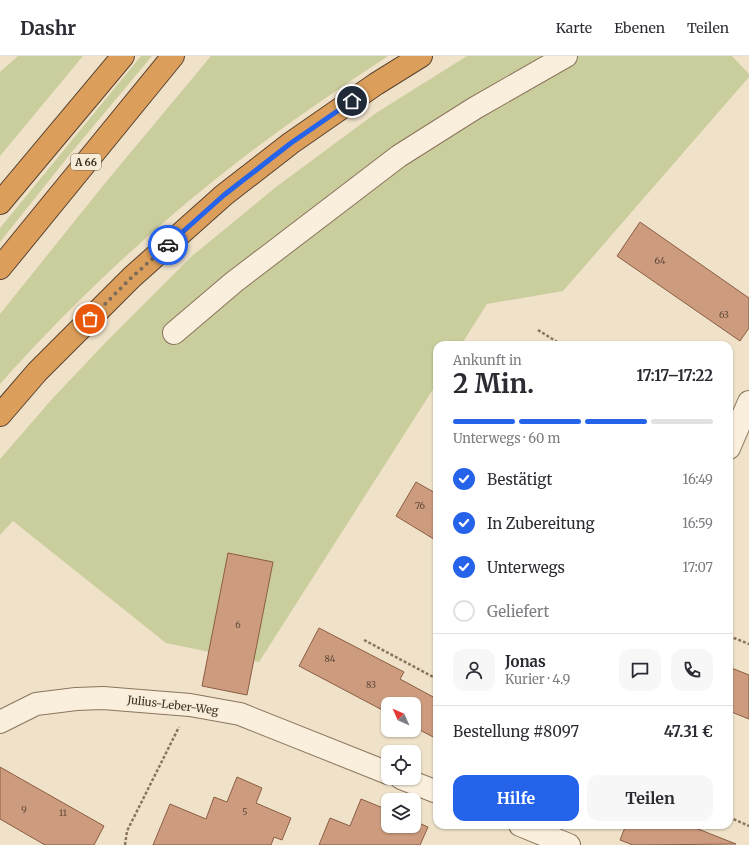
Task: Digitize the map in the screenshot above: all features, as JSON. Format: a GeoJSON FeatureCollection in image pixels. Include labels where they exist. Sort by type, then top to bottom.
{"type":"FeatureCollection","features":[{"type":"Feature","properties":{"kind":"highway"},"geometry":{"type":"LineString","coordinates":[[0,203],[123,56]]}},
{"type":"Feature","properties":{"kind":"highway","name":"A 66"},"geometry":{"type":"LineString","coordinates":[[0,268],[173,56]]}},
{"type":"Feature","properties":{"kind":"highway"},"geometry":{"type":"LineString","coordinates":[[0,415],[37,372],[132,277],[224,195],[291,143],[376,84],[421,56]]}},
{"type":"Feature","properties":{"kind":"street"},"geometry":{"type":"LineString","coordinates":[[174,333],[234,282],[399,156],[475,108],[566,56]]}},
{"type":"Feature","properties":{"kind":"street"},"geometry":{"type":"LineString","coordinates":[[733,439],[749,402]]}},
{"type":"Feature","properties":{"kind":"street","name":"Julius-Leber-Weg"},"geometry":{"type":"LineString","coordinates":[[0,722],[36,704],[76,699],[103,698],[190,705],[240,714],[381,770]]}},
{"type":"Feature","properties":{"kind":"street"},"geometry":{"type":"LineString","coordinates":[[419,785],[433,790]]}},
{"type":"Feature","properties":{"kind":"street"},"geometry":{"type":"LineString","coordinates":[[535,829],[561,836]]}},
{"type":"Feature","properties":{"kind":"path"},"geometry":{"type":"LineString","coordinates":[[538,330],[556,341]]}},
{"type":"Feature","properties":{"kind":"path"},"geometry":{"type":"LineString","coordinates":[[733,638],[749,644]]}},
{"type":"Feature","properties":{"kind":"path"},"geometry":{"type":"LineString","coordinates":[[364,640],[433,677]]}},
{"type":"Feature","properties":{"kind":"path"},"geometry":{"type":"LineString","coordinates":[[125,845],[126,831],[190,705]]}},
{"type":"Feature","properties":{"kind":"path"},"geometry":{"type":"LineString","coordinates":[[733,819],[749,826]]}},
{"type":"Feature","properties":{"kind":"green space"},"geometry":{"type":"Polygon","coordinates":[[[18,56],[83,56],[0,156],[0,72],[18,56]]]}},
{"type":"Feature","properties":{"kind":"green space"},"geometry":{"type":"Polygon","coordinates":[[[141,56],[152,56],[71,153],[0,242],[0,228],[141,56]]]}},
{"type":"Feature","properties":{"kind":"green space"},"geometry":{"type":"Polygon","coordinates":[[[211,56],[388,56],[276,133],[208,185],[176,212],[115,266],[85,295],[0,384],[0,314],[106,182],[211,56]]]}},
{"type":"Feature","properties":{"kind":"green space"},"geometry":{"type":"Polygon","coordinates":[[[467,56],[732,56],[749,74],[749,77],[563,291],[487,304],[464,341],[433,341],[433,389],[259,662],[166,643],[13,521],[0,535],[0,459],[53,398],[107,341],[192,256],[276,187],[376,113],[467,56]]]}},
{"type":"Feature","properties":{"kind":"building"},"geometry":{"type":"Polygon","coordinates":[[[640,222],[749,298],[749,328],[740,341],[617,256],[640,222]]]}},
{"type":"Feature","properties":{"kind":"building"},"geometry":{"type":"Polygon","coordinates":[[[416,482],[433,492],[433,539],[396,516],[416,482]]]}},
{"type":"Feature","properties":{"kind":"building"},"geometry":{"type":"Polygon","coordinates":[[[228,553],[273,562],[247,695],[202,686],[228,553]]]}},
{"type":"Feature","properties":{"kind":"building"},"geometry":{"type":"Polygon","coordinates":[[[319,628],[404,672],[400,679],[433,697],[433,737],[421,731],[421,697],[381,697],[381,709],[299,666],[319,628]]]}},
{"type":"Feature","properties":{"kind":"building"},"geometry":{"type":"Polygon","coordinates":[[[733,669],[749,675],[749,719],[733,713],[733,669]]]}},
{"type":"Feature","properties":{"kind":"building"},"geometry":{"type":"Polygon","coordinates":[[[0,767],[104,826],[94,845],[45,845],[0,819],[0,767]]]}},
{"type":"Feature","properties":{"kind":"building"},"geometry":{"type":"Polygon","coordinates":[[[237,777],[262,788],[256,803],[291,818],[282,840],[274,837],[271,845],[153,845],[170,804],[206,819],[214,797],[227,802],[237,777]]]}},
{"type":"Feature","properties":{"kind":"building"},"geometry":{"type":"Polygon","coordinates":[[[361,799],[381,807],[381,833],[421,833],[421,824],[428,827],[420,845],[319,845],[330,818],[350,826],[361,799]]]}},
{"type":"Feature","properties":{"kind":"building"},"geometry":{"type":"Polygon","coordinates":[[[624,829],[698,829],[736,844],[633,845],[620,840],[624,829]]]}},
{"type":"Feature","properties":{"kind":"way so far"},"geometry":{"type":"LineString","coordinates":[[90,319],[132,277],[168,245]]}},
{"type":"Feature","properties":{"kind":"route"},"geometry":{"type":"LineString","coordinates":[[168,245],[224,195],[291,143],[352,101]]}}]}
